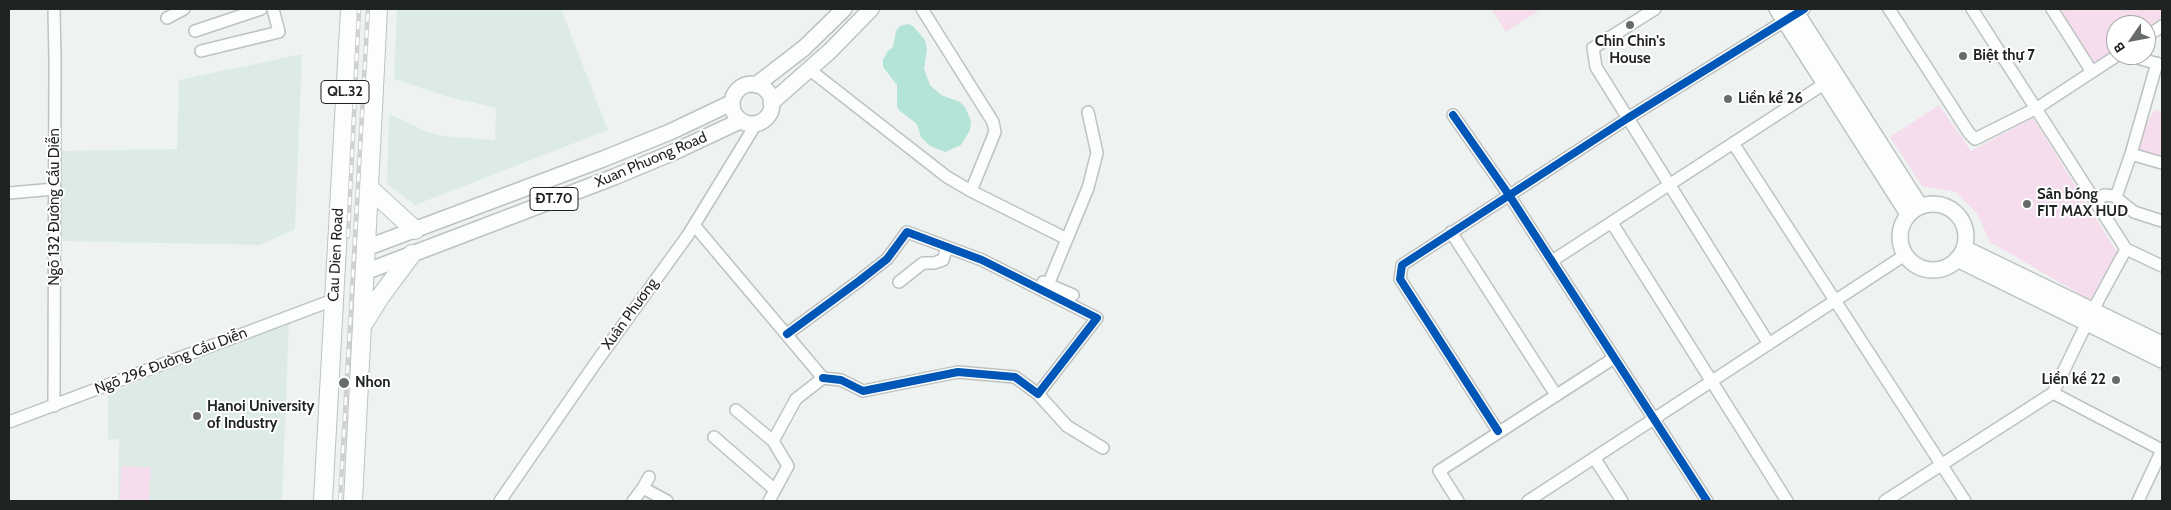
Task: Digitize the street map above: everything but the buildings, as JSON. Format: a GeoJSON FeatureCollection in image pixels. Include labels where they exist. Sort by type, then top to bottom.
{"type":"FeatureCollection","features":[{"type":"Feature","properties":{"kind":"highway","name":"Cau Dien Road"},"geometry":{"type":"LineString","coordinates":[[323,501],[350,9]]}},
{"type":"Feature","properties":{"kind":"highway","name":"Cau Dien Road"},"geometry":{"type":"LineString","coordinates":[[352,501],[378,9]]}},
{"type":"Feature","properties":{"kind":"highway"},"geometry":{"type":"LineString","coordinates":[[368,187],[415,230]]}},
{"type":"Feature","properties":{"kind":"highway","name":"ĐT.70"},"geometry":{"type":"LineString","coordinates":[[336,259],[366,248]]}},
{"type":"Feature","properties":{"kind":"highway"},"geometry":{"type":"LineString","coordinates":[[362,326],[380,297],[412,254]]}},
{"type":"Feature","properties":{"kind":"highway","name":"ĐT.70"},"geometry":{"type":"LineString","coordinates":[[334,292],[365,272]]}},
{"type":"Feature","properties":{"kind":"main road"},"geometry":{"type":"LineString","coordinates":[[756,85],[804,48],[844,9]]}},
{"type":"Feature","properties":{"kind":"main road"},"geometry":{"type":"LineString","coordinates":[[772,103],[810,70],[871,9]]}},
{"type":"Feature","properties":{"kind":"main road"},"geometry":{"type":"LineString","coordinates":[[1792,12],[1824,84],[1914,210]]}},
{"type":"Feature","properties":{"kind":"main road"},"geometry":{"type":"LineString","coordinates":[[1792,12],[1914,210]]}},
{"type":"Feature","properties":{"kind":"main road"},"geometry":{"type":"LineString","coordinates":[[756,85],[765,89],[772,103],[770,113],[766,119],[756,124],[747,124],[735,116],[731,103],[741,87],[756,85]]}},
{"type":"Feature","properties":{"kind":"main road","name":"Xuan Phuong Road"},"geometry":{"type":"LineString","coordinates":[[366,248],[662,136],[731,103]]}},
{"type":"Feature","properties":{"kind":"main road","name":"Xuan Phuong Road"},"geometry":{"type":"LineString","coordinates":[[365,272],[614,177],[674,152],[740,121]]}},
{"type":"Feature","properties":{"kind":"main road"},"geometry":{"type":"LineString","coordinates":[[1939,204],[1956,213],[1965,229],[1961,253],[1952,264],[1942,269],[1932,270],[1917,265],[1905,255],[1899,236],[1901,227],[1914,210],[1939,204]]}},
{"type":"Feature","properties":{"kind":"main road"},"geometry":{"type":"LineString","coordinates":[[1961,253],[2090,317],[2162,360]]}},
{"type":"Feature","properties":{"kind":"main road"},"geometry":{"type":"LineString","coordinates":[[2090,317],[2162,344]]}},
{"type":"Feature","properties":{"kind":"street","name":"Ngõ 132 Đường Cầu Diễn"},"geometry":{"type":"LineString","coordinates":[[54,9],[54,406]]}},
{"type":"Feature","properties":{"kind":"street"},"geometry":{"type":"LineString","coordinates":[[167,18],[184,9]]}},
{"type":"Feature","properties":{"kind":"street"},"geometry":{"type":"LineString","coordinates":[[195,30],[261,9]]}},
{"type":"Feature","properties":{"kind":"street"},"geometry":{"type":"LineString","coordinates":[[201,51],[279,32],[273,9]]}},
{"type":"Feature","properties":{"kind":"street"},"geometry":{"type":"LineString","coordinates":[[922,9],[993,122],[995,132],[971,192]]}},
{"type":"Feature","properties":{"kind":"street"},"geometry":{"type":"LineString","coordinates":[[1655,9],[1593,48],[1596,67],[1769,344]]}},
{"type":"Feature","properties":{"kind":"street"},"geometry":{"type":"LineString","coordinates":[[1889,9],[1969,133],[1975,139],[2037,108],[2106,63]]}},
{"type":"Feature","properties":{"kind":"street"},"geometry":{"type":"LineString","coordinates":[[1972,9],[2126,249],[2162,266]]}},
{"type":"Feature","properties":{"kind":"street"},"geometry":{"type":"LineString","coordinates":[[2052,9],[2092,72]]}},
{"type":"Feature","properties":{"kind":"street"},"geometry":{"type":"LineString","coordinates":[[1498,431],[1400,279],[1402,265],[1792,12]]}},
{"type":"Feature","properties":{"kind":"street"},"geometry":{"type":"LineString","coordinates":[[2116,198],[2160,64]]}},
{"type":"Feature","properties":{"kind":"street"},"geometry":{"type":"LineString","coordinates":[[810,70],[947,177],[971,192],[1067,239]]}},
{"type":"Feature","properties":{"kind":"street"},"geometry":{"type":"LineString","coordinates":[[1552,260],[1612,223],[1824,84]]}},
{"type":"Feature","properties":{"kind":"street"},"geometry":{"type":"LineString","coordinates":[[1048,285],[1088,188],[1097,154],[1088,112]]}},
{"type":"Feature","properties":{"kind":"street"},"geometry":{"type":"LineString","coordinates":[[1453,115],[1552,260],[1707,501]]}},
{"type":"Feature","properties":{"kind":"street","name":"Xuân Phương"},"geometry":{"type":"LineString","coordinates":[[500,501],[578,387],[694,225],[756,124]]}},
{"type":"Feature","properties":{"kind":"street"},"geometry":{"type":"LineString","coordinates":[[1734,143],[1965,501]]}},
{"type":"Feature","properties":{"kind":"street"},"geometry":{"type":"LineString","coordinates":[[2131,154],[2162,163]]}},
{"type":"Feature","properties":{"kind":"street"},"geometry":{"type":"LineString","coordinates":[[9,193],[54,189]]}},
{"type":"Feature","properties":{"kind":"street"},"geometry":{"type":"LineString","coordinates":[[2096,202],[2099,198],[2108,194],[2134,212],[2162,221]]}},
{"type":"Feature","properties":{"kind":"street"},"geometry":{"type":"LineString","coordinates":[[1612,223],[1787,501]]}},
{"type":"Feature","properties":{"kind":"street"},"geometry":{"type":"LineString","coordinates":[[694,225],[824,378],[841,380],[863,392],[958,372],[1015,378],[1038,394],[1067,426],[1103,448]]}},
{"type":"Feature","properties":{"kind":"street"},"geometry":{"type":"LineString","coordinates":[[787,334],[821,311],[880,264],[907,232],[982,260],[1097,318],[1038,394]]}},
{"type":"Feature","properties":{"kind":"street"},"geometry":{"type":"LineString","coordinates":[[1451,232],[1556,395]]}},
{"type":"Feature","properties":{"kind":"street"},"geometry":{"type":"LineString","coordinates":[[899,282],[924,263],[934,263],[943,260],[947,248]]}},
{"type":"Feature","properties":{"kind":"street"},"geometry":{"type":"LineString","coordinates":[[1886,501],[2053,394],[2090,317],[2126,249]]}},
{"type":"Feature","properties":{"kind":"street"},"geometry":{"type":"LineString","coordinates":[[1536,499],[1654,419],[1905,255]]}},
{"type":"Feature","properties":{"kind":"street"},"geometry":{"type":"LineString","coordinates":[[1022,271],[1048,285],[1073,295]]}},
{"type":"Feature","properties":{"kind":"street","name":"Ngõ 296 Đường Cầu Diễn"},"geometry":{"type":"LineString","coordinates":[[9,422],[54,406],[334,292]]}},
{"type":"Feature","properties":{"kind":"street"},"geometry":{"type":"LineString","coordinates":[[1458,501],[1439,471],[1498,431],[1614,358]]}},
{"type":"Feature","properties":{"kind":"street"},"geometry":{"type":"LineString","coordinates":[[773,441],[796,399],[824,378]]}},
{"type":"Feature","properties":{"kind":"street"},"geometry":{"type":"LineString","coordinates":[[2053,394],[2162,450],[2138,501]]}},
{"type":"Feature","properties":{"kind":"street"},"geometry":{"type":"LineString","coordinates":[[736,410],[773,441],[788,466],[769,501]]}},
{"type":"Feature","properties":{"kind":"street"},"geometry":{"type":"LineString","coordinates":[[714,437],[775,490]]}},
{"type":"Feature","properties":{"kind":"street"},"geometry":{"type":"LineString","coordinates":[[1595,459],[1622,501]]}},
{"type":"Feature","properties":{"kind":"street"},"geometry":{"type":"LineString","coordinates":[[633,501],[649,477]]}},
{"type":"Feature","properties":{"kind":"street"},"geometry":{"type":"LineString","coordinates":[[643,488],[667,501]]}},
{"type":"Feature","properties":{"kind":"shaded area"},"geometry":{"type":"Polygon","coordinates":[[[397,9],[561,9],[608,130],[415,205],[387,184],[389,114],[425,131],[441,136],[495,140],[496,108],[445,96],[394,79],[397,9]]]}},
{"type":"Feature","properties":{"kind":"shaded area"},"geometry":{"type":"Polygon","coordinates":[[[1491,9],[1541,9],[1506,32],[1491,9]]]}},
{"type":"Feature","properties":{"kind":"shaded area"},"geometry":{"type":"Polygon","coordinates":[[[2052,9],[2162,9],[2162,26],[2156,30],[2156,15],[2106,15],[2106,62],[2092,72],[2052,9]]]}},
{"type":"Feature","properties":{"kind":"shaded area"},"geometry":{"type":"Polygon","coordinates":[[[908,24],[913,26],[925,40],[927,49],[924,69],[930,85],[941,95],[960,102],[965,107],[971,121],[970,130],[961,145],[945,152],[930,146],[921,137],[917,124],[897,107],[897,85],[883,67],[883,60],[887,52],[893,47],[896,31],[900,26],[908,24]]]}},
{"type":"Feature","properties":{"kind":"shaded area"},"geometry":{"type":"Polygon","coordinates":[[[302,54],[295,229],[260,245],[62,241],[60,151],[177,149],[179,80],[302,54]]]}},
{"type":"Feature","properties":{"kind":"shaded area","name":"Sân bóng FIT MAX HUD"},"geometry":{"type":"Polygon","coordinates":[[[1939,105],[1971,151],[2033,118],[2117,252],[2090,300],[1990,242],[1978,215],[1956,192],[1922,186],[1890,137],[1939,105]]]}},
{"type":"Feature","properties":{"kind":"shaded area"},"geometry":{"type":"Polygon","coordinates":[[[2154,110],[2162,112],[2162,163],[2131,154],[2154,110]]]}},
{"type":"Feature","properties":{"kind":"shaded area","name":"Hanoi University of Industry"},"geometry":{"type":"Polygon","coordinates":[[[289,321],[282,501],[118,501],[119,439],[108,440],[108,394],[289,321]]]}},
{"type":"Feature","properties":{"kind":"shaded area"},"geometry":{"type":"Polygon","coordinates":[[[121,466],[151,467],[149,501],[120,501],[121,466]]]}},
{"type":"Feature","properties":{"kind":"railway"},"geometry":{"type":"LineString","coordinates":[[348,237],[359,9]]}},
{"type":"Feature","properties":{"kind":"railway"},"geometry":{"type":"LineString","coordinates":[[340,501],[368,9]]}},
{"type":"Feature","properties":{"kind":"cycle path"},"geometry":{"type":"LineString","coordinates":[[1498,431],[1400,279],[1402,265],[1628,118],[1804,9]]}},
{"type":"Feature","properties":{"kind":"cycle path"},"geometry":{"type":"LineString","coordinates":[[1453,115],[1509,195],[1707,501]]}},
{"type":"Feature","properties":{"kind":"cycle path"},"geometry":{"type":"LineString","coordinates":[[787,334],[887,259],[907,232],[982,260],[1097,318],[1038,394],[1015,377],[958,372],[863,391],[841,380],[823,378]]}},
{"type":"Feature","properties":{"kind":"place","name":"Chin Chin's House"},"geometry":{"type":"Point","coordinates":[1630,25]}},
{"type":"Feature","properties":{"kind":"place","name":"Biệt thự 7"},"geometry":{"type":"Point","coordinates":[1963,56]}},
{"type":"Feature","properties":{"kind":"place","name":"Liền kề 26"},"geometry":{"type":"Point","coordinates":[1728,99]}},
{"type":"Feature","properties":{"kind":"place","name":"Sân bóng FIT MAX HUD"},"geometry":{"type":"Point","coordinates":[2027,204]}},
{"type":"Feature","properties":{"kind":"place","name":"Liền kề 22"},"geometry":{"type":"Point","coordinates":[2116,380]}},
{"type":"Feature","properties":{"kind":"place","name":"Nhon"},"geometry":{"type":"Point","coordinates":[344,383]}},
{"type":"Feature","properties":{"kind":"place","name":"Hanoi University of Industry"},"geometry":{"type":"Point","coordinates":[197,416]}}]}
